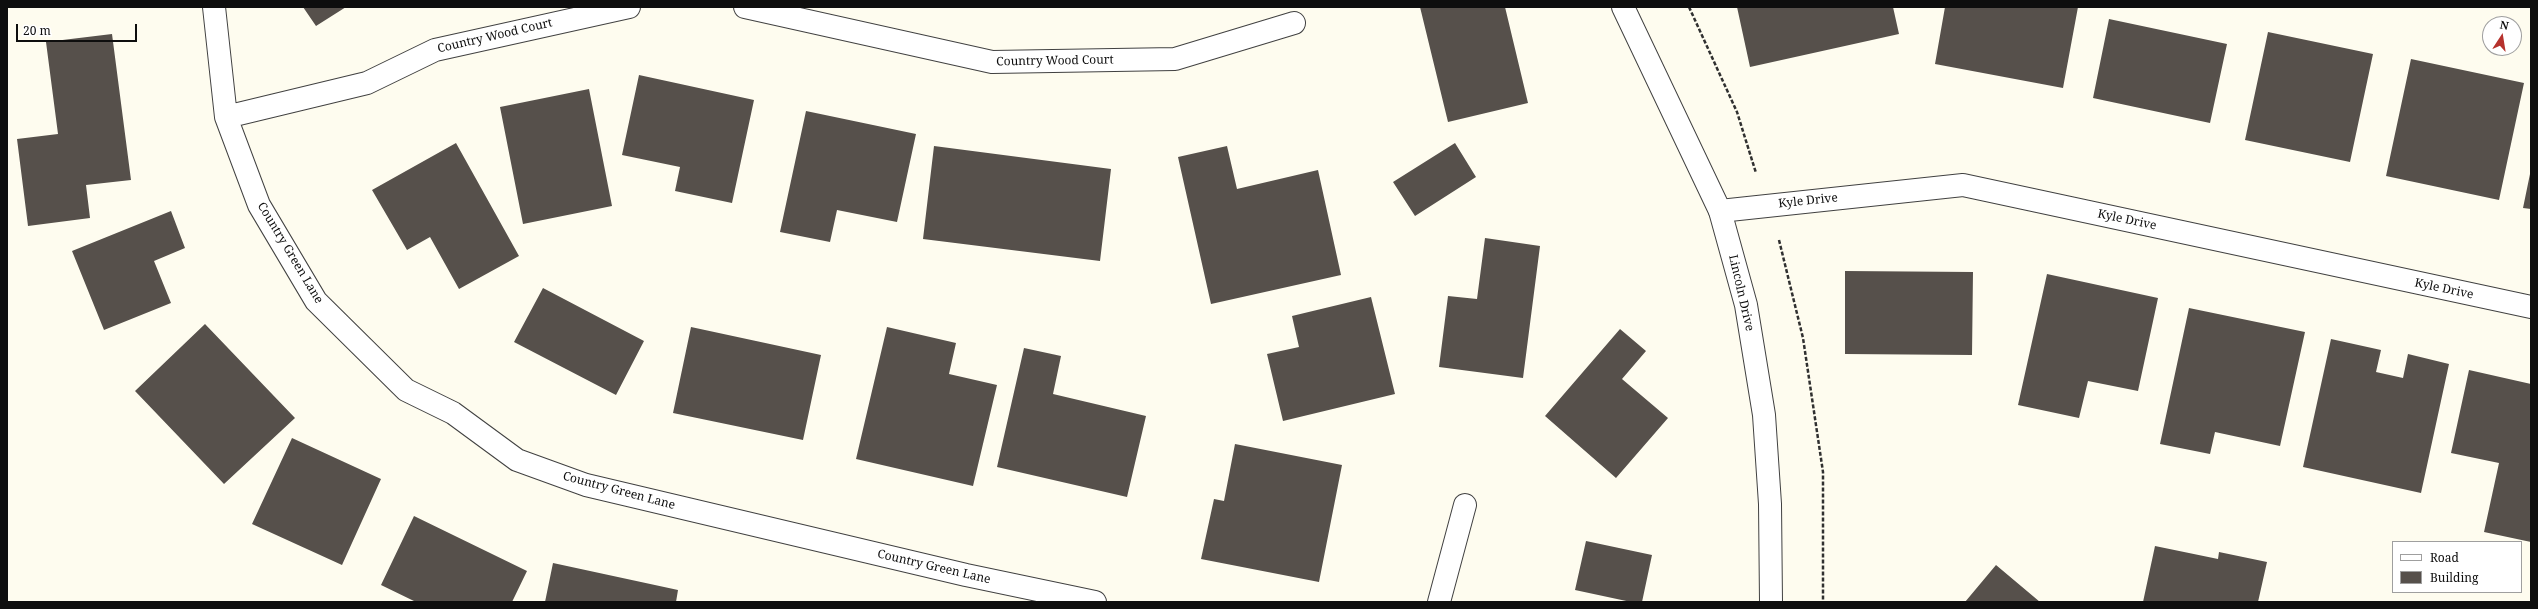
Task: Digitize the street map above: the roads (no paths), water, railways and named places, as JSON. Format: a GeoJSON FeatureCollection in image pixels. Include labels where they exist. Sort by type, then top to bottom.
{"type":"FeatureCollection","features":[{"type":"Feature","properties":{"kind":"street","name":"Country Green Lane"},"geometry":{"type":"LineString","coordinates":[[214,7],[226,117],[259,205],[316,301],[406,390],[453,413],[517,460],[586,485],[966,575],[1095,602]]}},
{"type":"Feature","properties":{"kind":"street","name":"Country Wood Court"},"geometry":{"type":"LineString","coordinates":[[226,117],[367,83],[435,50],[629,7]]}},
{"type":"Feature","properties":{"kind":"street","name":"Country Wood Court"},"geometry":{"type":"LineString","coordinates":[[746,7],[992,62],[1175,58],[1294,23]]}},
{"type":"Feature","properties":{"kind":"street","name":"Lincoln Drive"},"geometry":{"type":"LineString","coordinates":[[1623,7],[1720,211],[1746,305],[1764,415],[1770,504],[1771,602]]}},
{"type":"Feature","properties":{"kind":"street","name":"Kyle Drive"},"geometry":{"type":"LineString","coordinates":[[1720,211],[1963,185],[2531,307]]}},
{"type":"Feature","properties":{"kind":"street"},"geometry":{"type":"LineString","coordinates":[[1439,602],[1465,505]]}}]}
